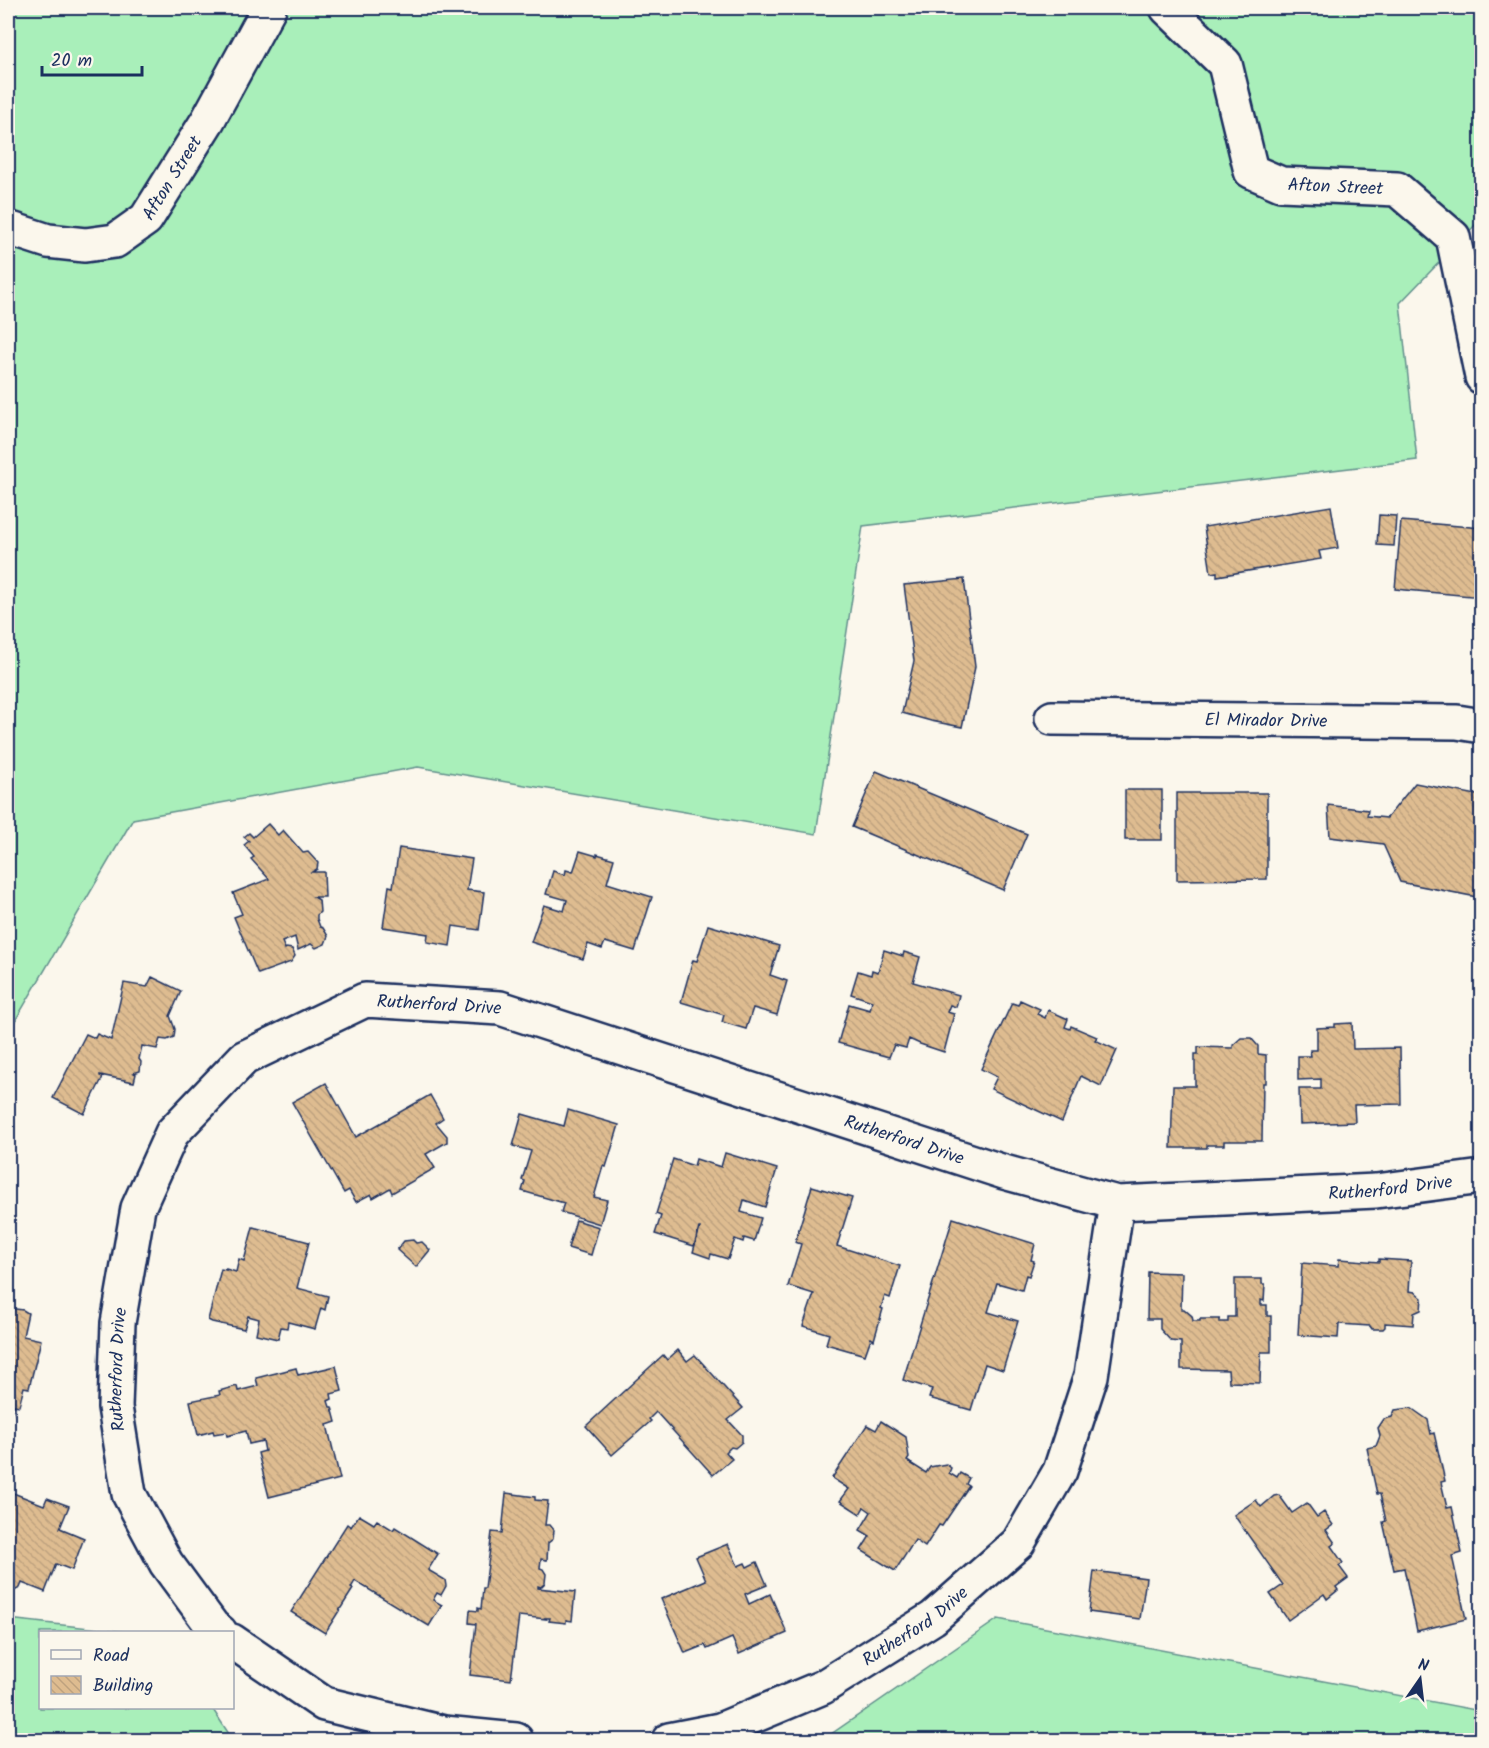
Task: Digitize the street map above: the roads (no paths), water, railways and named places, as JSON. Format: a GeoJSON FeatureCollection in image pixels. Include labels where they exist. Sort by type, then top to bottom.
{"type":"FeatureCollection","features":[{"type":"Feature","properties":{"kind":"street","name":"Afton Street"},"geometry":{"type":"LineString","coordinates":[[8,228],[48,241],[85,245],[115,242],[146,219],[208,120],[270,8]]}},
{"type":"Feature","properties":{"kind":"street","name":"Afton Street"},"geometry":{"type":"LineString","coordinates":[[1167,8],[1225,64],[1251,171],[1281,184],[1397,189],[1453,237],[1482,377]]}},
{"type":"Feature","properties":{"kind":"street","name":"El Mirador Drive"},"geometry":{"type":"LineString","coordinates":[[1052,718],[1457,722],[1482,726]]}},
{"type":"Feature","properties":{"kind":"street","name":"Rutherford Drive"},"geometry":{"type":"LineString","coordinates":[[218,1631],[213,1628],[166,1563],[129,1494],[115,1407],[118,1323],[138,1208],[172,1133],[244,1058],[365,1000],[500,1008],[1004,1172],[1118,1203],[1376,1191],[1482,1177]]}},
{"type":"Feature","properties":{"kind":"street","name":"Rutherford Drive"},"geometry":{"type":"LineString","coordinates":[[669,1740],[720,1730],[823,1687],[933,1618],[1018,1543],[1060,1471],[1091,1376],[1118,1203]]}},
{"type":"Feature","properties":{"kind":"street"},"geometry":{"type":"LineString","coordinates":[[234,1642],[324,1704],[444,1733],[516,1740]]}}]}
